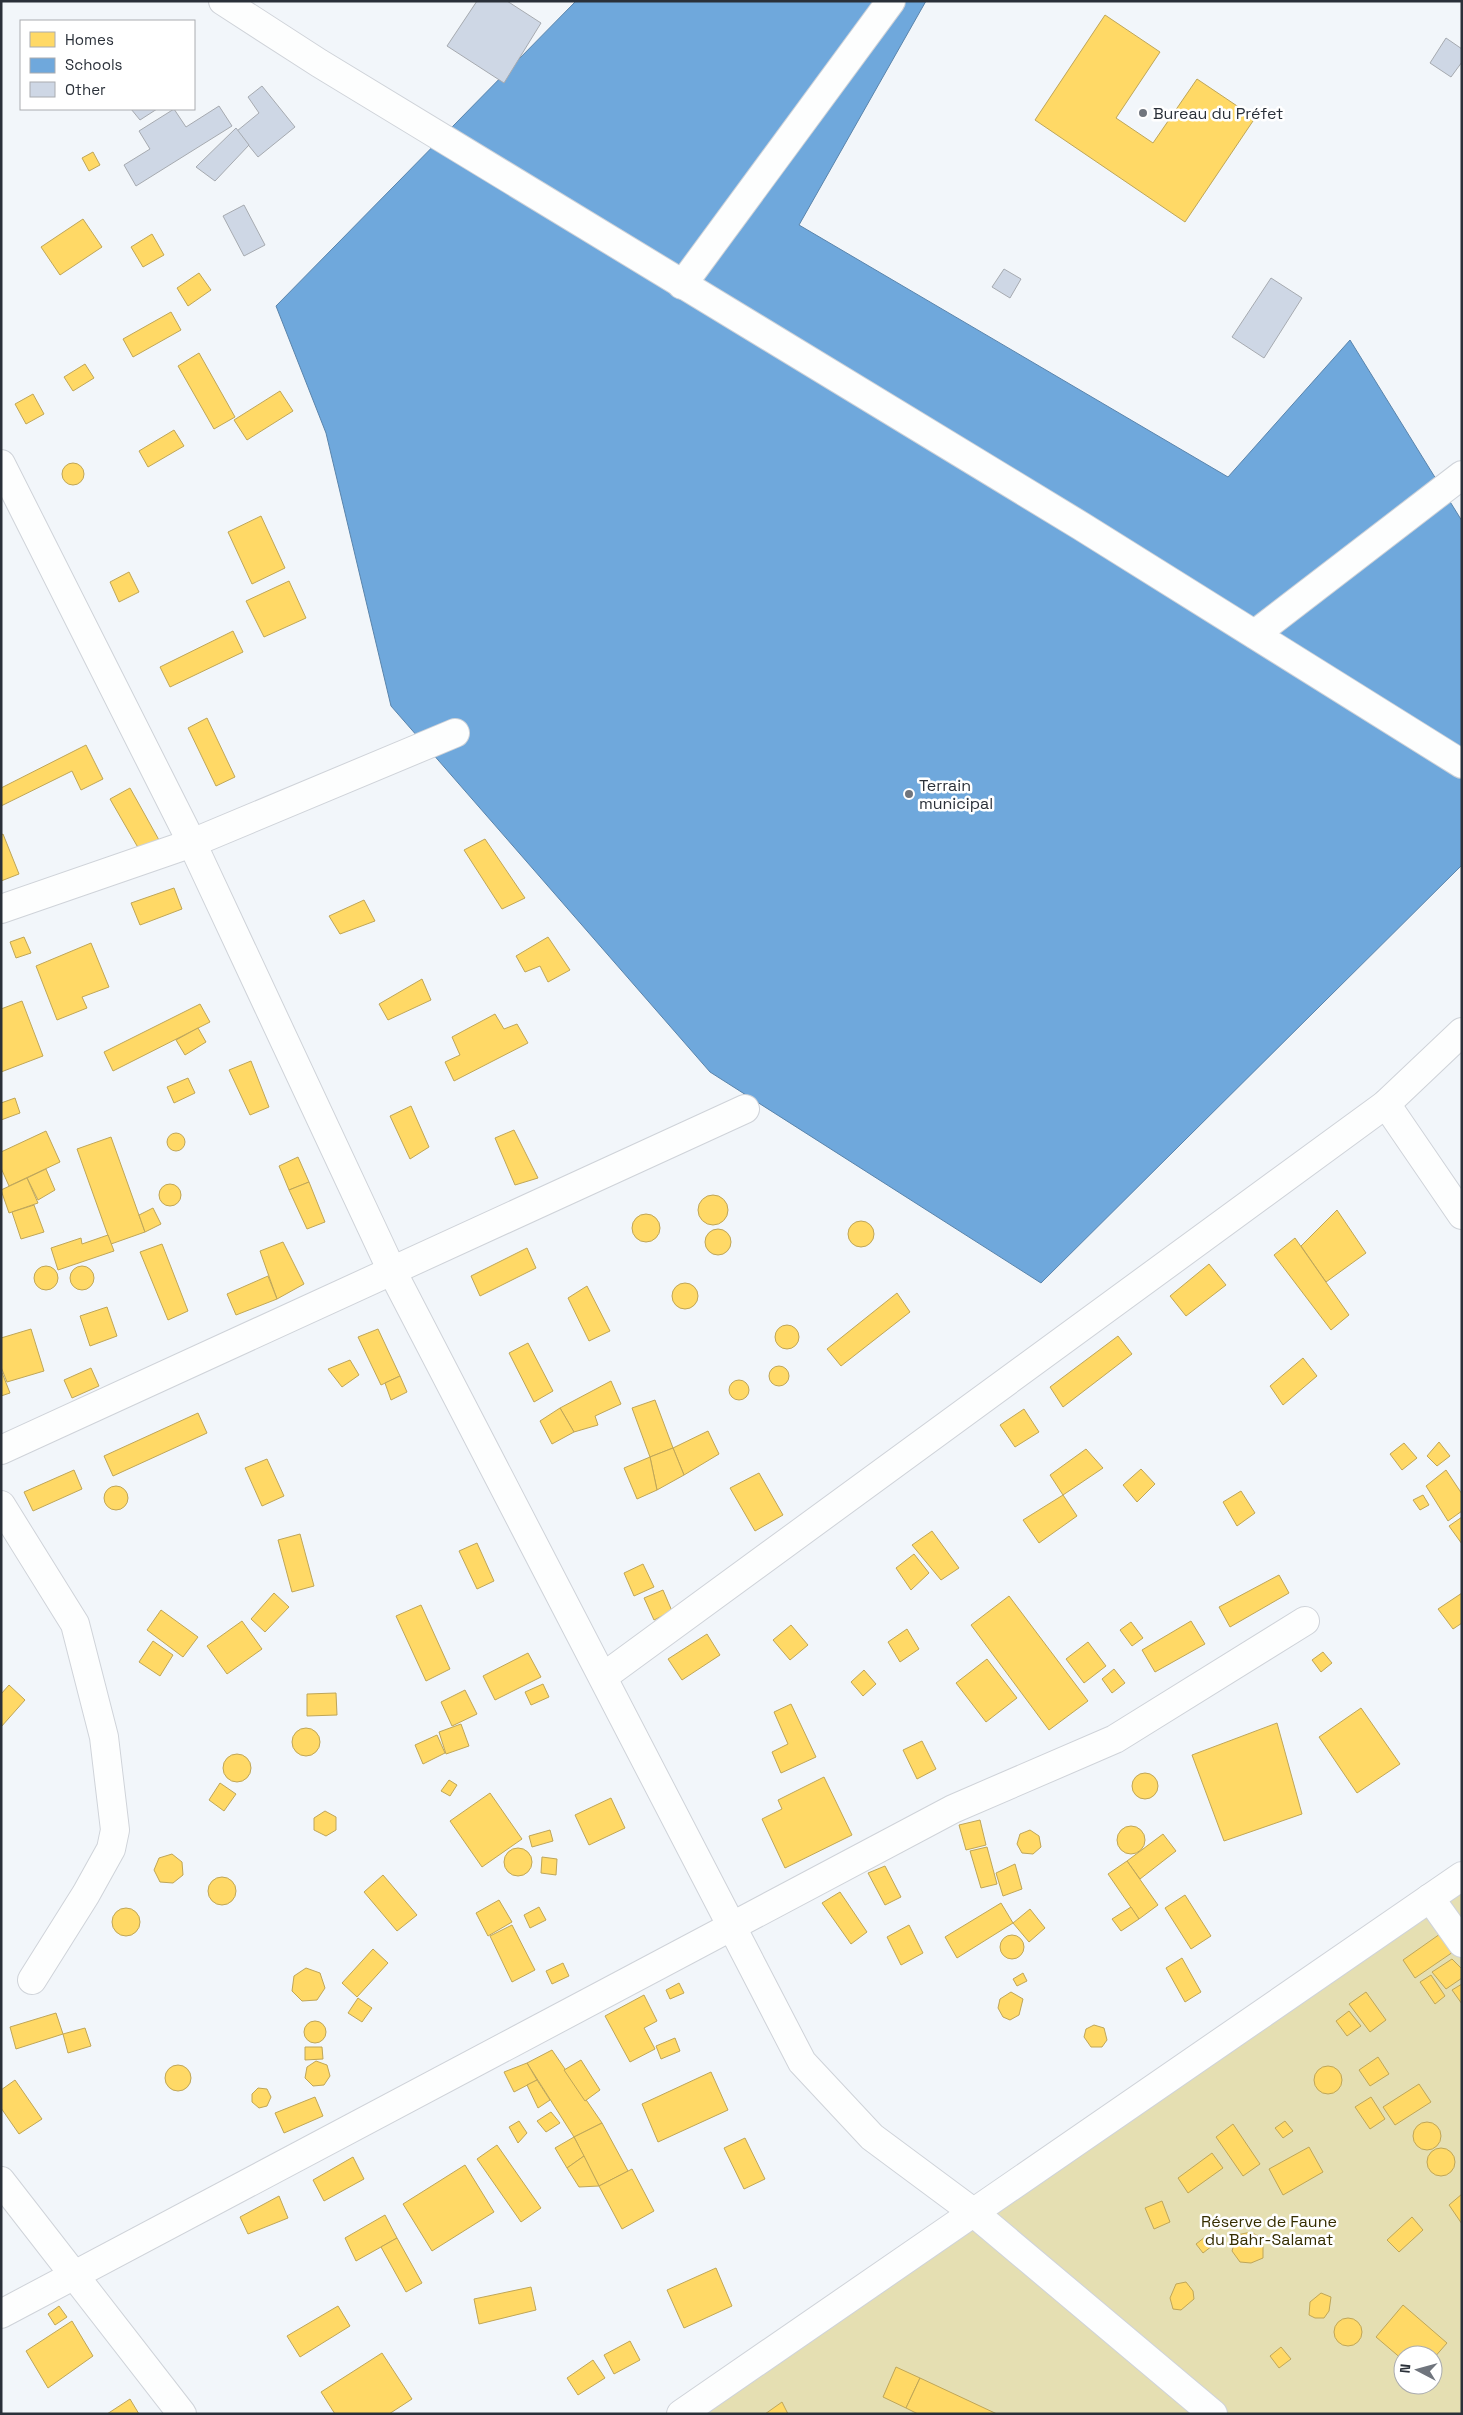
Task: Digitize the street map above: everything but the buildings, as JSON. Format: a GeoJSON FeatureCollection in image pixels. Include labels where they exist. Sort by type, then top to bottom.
{"type":"FeatureCollection","features":[{"type":"Feature","properties":{"kind":"street"},"geometry":{"type":"LineString","coordinates":[[223,1],[319,63],[1081,526],[1462,764]]}},
{"type":"Feature","properties":{"kind":"street"},"geometry":{"type":"LineString","coordinates":[[682,285],[890,1]]}},
{"type":"Feature","properties":{"kind":"street"},"geometry":{"type":"LineString","coordinates":[[1,464],[192,843],[392,1271],[802,2062],[872,2137],[973,2212],[1213,2414]]}},
{"type":"Feature","properties":{"kind":"street"},"geometry":{"type":"LineString","coordinates":[[1254,634],[1462,475]]}},
{"type":"Feature","properties":{"kind":"street"},"geometry":{"type":"LineString","coordinates":[[1,909],[192,843],[455,734]]}},
{"type":"Feature","properties":{"kind":"street"},"geometry":{"type":"LineString","coordinates":[[603,1677],[1386,1104],[1462,1032]]}},
{"type":"Feature","properties":{"kind":"street"},"geometry":{"type":"LineString","coordinates":[[1386,1104],[1462,1215]]}},
{"type":"Feature","properties":{"kind":"street"},"geometry":{"type":"LineString","coordinates":[[1,1450],[744,1109]]}},
{"type":"Feature","properties":{"kind":"street"},"geometry":{"type":"LineString","coordinates":[[1,1505],[75,1624],[104,1737],[115,1830],[111,1850],[32,1980]]}},
{"type":"Feature","properties":{"kind":"street"},"geometry":{"type":"LineString","coordinates":[[1,2314],[953,1809],[1115,1739],[1305,1621]]}},
{"type":"Feature","properties":{"kind":"street"},"geometry":{"type":"LineString","coordinates":[[681,2414],[1462,1876]]}},
{"type":"Feature","properties":{"kind":"street"},"geometry":{"type":"LineString","coordinates":[[1430,1898],[1462,1943]]}},
{"type":"Feature","properties":{"kind":"street"},"geometry":{"type":"LineString","coordinates":[[1,2181],[182,2414]]}},
{"type":"Feature","properties":{"kind":"green space","name":"Réserve de Faune du Bahr-Salamat"},"geometry":{"type":"Polygon","coordinates":[[[1462,1874],[1462,2414],[681,2414],[1462,1874]]]}},
{"type":"Feature","properties":{"kind":"place","name":"Bureau du Préfet"},"geometry":{"type":"Point","coordinates":[1143,113]}},
{"type":"Feature","properties":{"kind":"place","name":"Terrain municipal"},"geometry":{"type":"Point","coordinates":[909,794]}}]}
